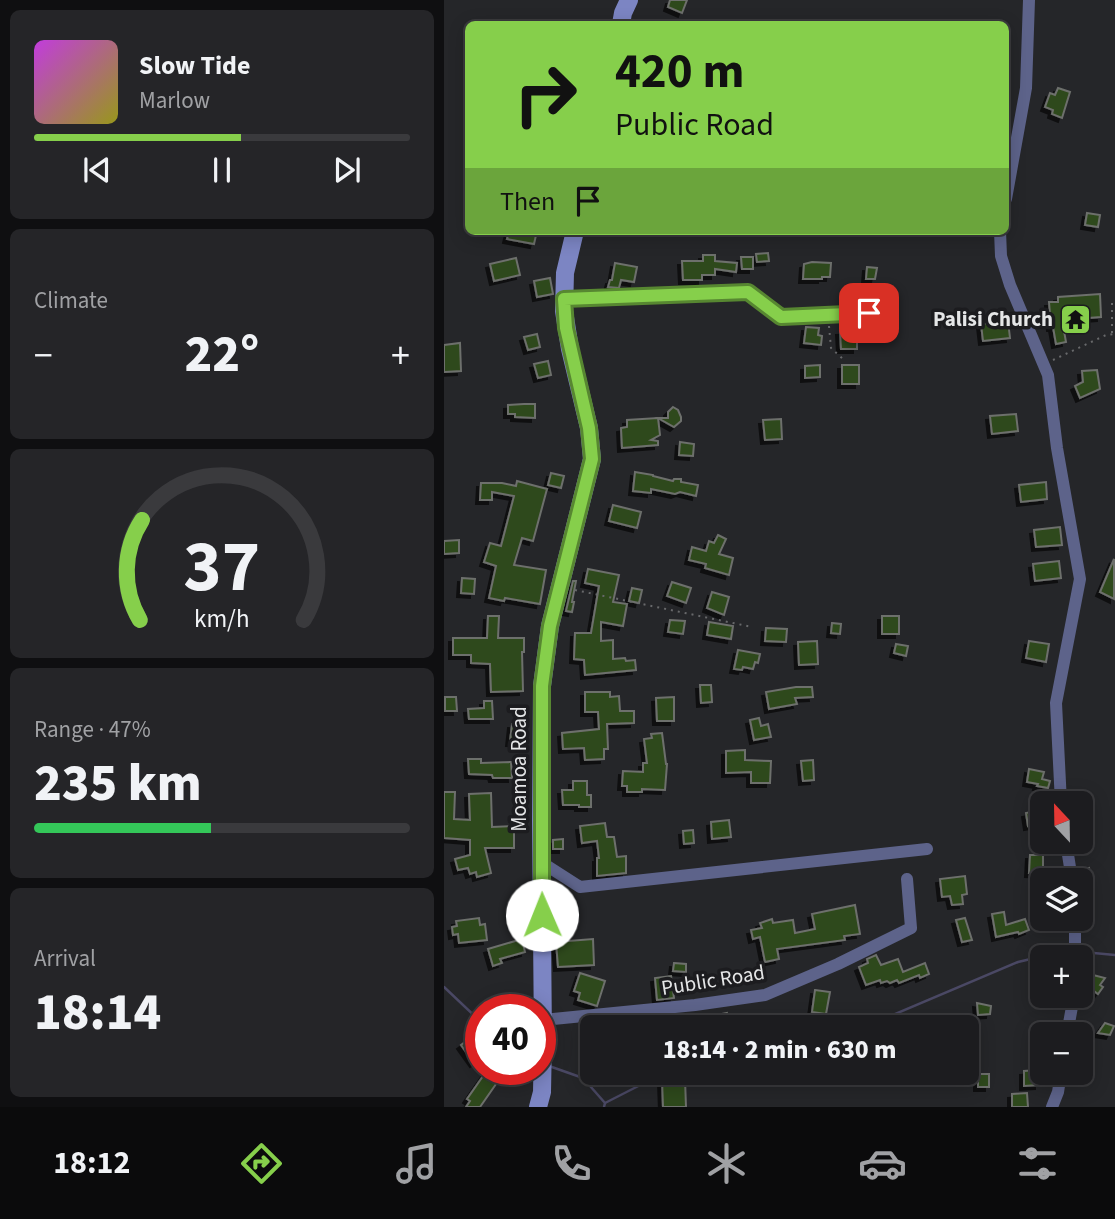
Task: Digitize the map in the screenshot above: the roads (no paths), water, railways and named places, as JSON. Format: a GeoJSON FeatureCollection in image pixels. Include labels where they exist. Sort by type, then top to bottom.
{"type":"FeatureCollection","features":[{"type":"Feature","properties":{"kind":"street"},"geometry":{"type":"LineString","coordinates":[[622,21],[629,0]]}},
{"type":"Feature","properties":{"kind":"street"},"geometry":{"type":"LineString","coordinates":[[1009,182],[1026,89],[1029,0]]}},
{"type":"Feature","properties":{"kind":"street","name":"Moamoa Road"},"geometry":{"type":"LineString","coordinates":[[543,994],[542,686],[550,626],[592,459],[589,428],[566,328],[565,273],[574,235]]}},
{"type":"Feature","properties":{"kind":"street"},"geometry":{"type":"LineString","coordinates":[[1000,235],[1001,256],[1010,285],[1048,375],[1057,448],[1080,579],[1056,703],[1060,791]]}},
{"type":"Feature","properties":{"kind":"street"},"geometry":{"type":"LineString","coordinates":[[564,299],[748,292],[781,317],[889,311]]}},
{"type":"Feature","properties":{"kind":"street"},"geometry":{"type":"LineString","coordinates":[[541,862],[580,887],[927,849]]}},
{"type":"Feature","properties":{"kind":"street","name":"Public Road"},"geometry":{"type":"LineString","coordinates":[[556,1019],[765,995],[838,964],[911,928],[907,879]]}},
{"type":"Feature","properties":{"kind":"street"},"geometry":{"type":"LineString","coordinates":[[1052,1107],[1059,1085]]}},
{"type":"Feature","properties":{"kind":"waterway"},"geometry":{"type":"LineString","coordinates":[[1093,953],[1115,955]]}},
{"type":"Feature","properties":{"kind":"waterway"},"geometry":{"type":"LineString","coordinates":[[893,1015],[1030,959]]}},
{"type":"Feature","properties":{"kind":"waterway"},"geometry":{"type":"LineString","coordinates":[[444,987],[465,1007]]}},
{"type":"Feature","properties":{"kind":"waterway"},"geometry":{"type":"LineString","coordinates":[[556,1068],[583,1078],[605,1103],[604,1107]]}},
{"type":"Feature","properties":{"kind":"waterway"},"geometry":{"type":"LineString","coordinates":[[605,1103],[640,1085]]}},
{"type":"Feature","properties":{"kind":"place","name":"Palisi Church"},"geometry":{"type":"Point","coordinates":[1076,319]}}]}
